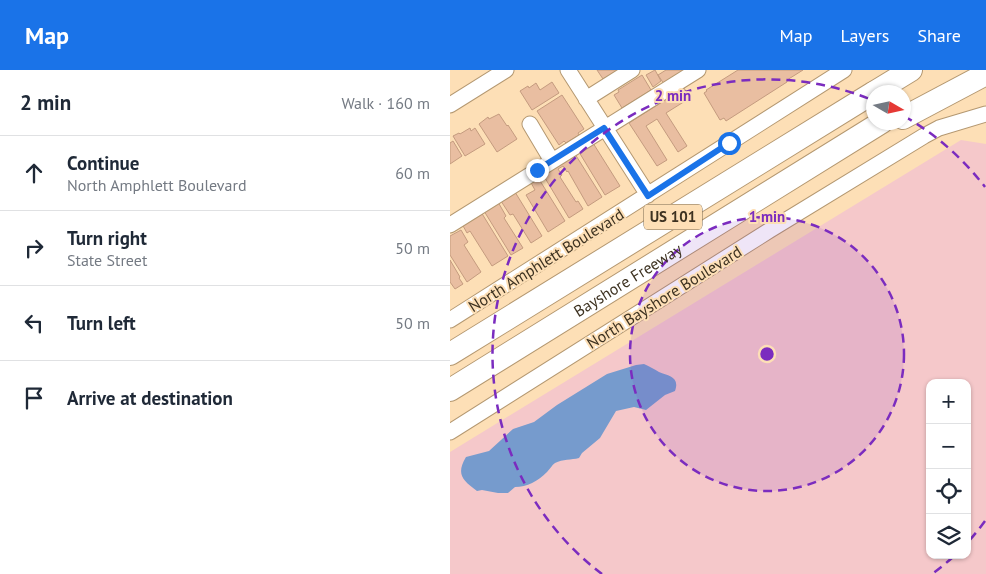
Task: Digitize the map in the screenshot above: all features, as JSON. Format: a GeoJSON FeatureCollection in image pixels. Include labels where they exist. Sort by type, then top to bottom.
{"type":"FeatureCollection","features":[{"type":"Feature","properties":{"kind":"highway","name":"Bayshore Freeway"},"geometry":{"type":"LineString","coordinates":[[887,85],[911,70]]}},
{"type":"Feature","properties":{"kind":"highway"},"geometry":{"type":"LineString","coordinates":[[911,105],[967,70]]}},
{"type":"Feature","properties":{"kind":"highway"},"geometry":{"type":"LineString","coordinates":[[911,114],[986,74]]}},
{"type":"Feature","properties":{"kind":"highway","name":"Bayshore Freeway"},"geometry":{"type":"LineString","coordinates":[[450,354],[866,98]]}},
{"type":"Feature","properties":{"kind":"highway","name":"Bayshore Freeway"},"geometry":{"type":"LineString","coordinates":[[450,390],[869,130]]}},
{"type":"Feature","properties":{"kind":"highway"},"geometry":{"type":"LineString","coordinates":[[804,170],[879,130]]}},
{"type":"Feature","properties":{"kind":"street"},"geometry":{"type":"LineString","coordinates":[[450,105],[506,70]]}},
{"type":"Feature","properties":{"kind":"street"},"geometry":{"type":"LineString","coordinates":[[568,70],[648,196]]}},
{"type":"Feature","properties":{"kind":"street"},"geometry":{"type":"LineString","coordinates":[[586,99],[632,70]]}},
{"type":"Feature","properties":{"kind":"street"},"geometry":{"type":"LineString","coordinates":[[450,225],[698,70]]}},
{"type":"Feature","properties":{"kind":"street","name":"North Amphlett Boulevard"},"geometry":{"type":"LineString","coordinates":[[450,320],[844,70]]}},
{"type":"Feature","properties":{"kind":"street","name":"North Bayshore Boulevard"},"geometry":{"type":"LineString","coordinates":[[450,432],[770,230],[924,136],[939,128],[986,114]]}},
{"type":"Feature","properties":{"kind":"street"},"geometry":{"type":"LineString","coordinates":[[530,124],[552,161]]}},
{"type":"Feature","properties":{"kind":"shaded area"},"geometry":{"type":"Polygon","coordinates":[[[961,140],[986,144],[986,574],[450,574],[450,452],[961,140]]]}},
{"type":"Feature","properties":{"kind":"water"},"geometry":{"type":"Polygon","coordinates":[[[644,364],[673,378],[676,383],[675,391],[665,395],[646,410],[634,407],[616,411],[600,438],[582,453],[579,458],[555,463],[536,481],[528,485],[515,487],[508,493],[477,491],[464,480],[461,468],[466,457],[489,451],[513,429],[534,422],[557,405],[607,374],[644,364]]]}},
{"type":"Feature","properties":{"kind":"building"},"geometry":{"type":"Polygon","coordinates":[[[597,70],[618,70],[611,74],[613,76],[610,78],[608,76],[603,79],[597,70]]]}},
{"type":"Feature","properties":{"kind":"building"},"geometry":{"type":"Polygon","coordinates":[[[655,70],[661,81],[653,87],[646,75],[655,70]]]}},
{"type":"Feature","properties":{"kind":"building"},"geometry":{"type":"Polygon","coordinates":[[[666,70],[685,70],[664,84],[658,75],[666,70]]]}},
{"type":"Feature","properties":{"kind":"building"},"geometry":{"type":"Polygon","coordinates":[[[738,70],[803,70],[726,121],[724,118],[720,120],[704,93],[738,70]]]}},
{"type":"Feature","properties":{"kind":"building"},"geometry":{"type":"Polygon","coordinates":[[[642,75],[651,90],[622,108],[614,95],[619,92],[618,90],[642,75]]]}},
{"type":"Feature","properties":{"kind":"building"},"geometry":{"type":"Polygon","coordinates":[[[552,82],[559,93],[532,110],[520,91],[536,83],[540,90],[552,82]]]}},
{"type":"Feature","properties":{"kind":"building"},"geometry":{"type":"Polygon","coordinates":[[[684,88],[690,98],[666,113],[687,146],[678,152],[657,119],[646,126],[667,160],[657,166],[629,123],[684,88]]]}},
{"type":"Feature","properties":{"kind":"building"},"geometry":{"type":"Polygon","coordinates":[[[562,95],[584,129],[578,133],[579,135],[559,145],[537,111],[562,95]]]}},
{"type":"Feature","properties":{"kind":"building"},"geometry":{"type":"Polygon","coordinates":[[[499,114],[517,139],[497,152],[479,124],[488,117],[489,119],[499,114]]]}},
{"type":"Feature","properties":{"kind":"building"},"geometry":{"type":"Polygon","coordinates":[[[470,128],[471,131],[475,128],[485,144],[465,156],[453,136],[470,128]]]}},
{"type":"Feature","properties":{"kind":"building"},"geometry":{"type":"Polygon","coordinates":[[[453,141],[462,156],[450,164],[450,143],[453,141]]]}},
{"type":"Feature","properties":{"kind":"building"},"geometry":{"type":"Polygon","coordinates":[[[593,143],[620,186],[605,195],[579,152],[593,143]]]}},
{"type":"Feature","properties":{"kind":"building"},"geometry":{"type":"Polygon","coordinates":[[[575,154],[602,197],[588,206],[568,171],[563,166],[558,169],[562,175],[560,177],[576,202],[578,201],[583,209],[569,218],[542,173],[575,154]]]}},
{"type":"Feature","properties":{"kind":"building"},"geometry":{"type":"Polygon","coordinates":[[[537,176],[565,221],[548,232],[526,195],[535,190],[530,181],[537,176]]]}},
{"type":"Feature","properties":{"kind":"building"},"geometry":{"type":"Polygon","coordinates":[[[515,192],[542,236],[531,243],[513,214],[510,215],[501,201],[515,192]]]}},
{"type":"Feature","properties":{"kind":"building"},"geometry":{"type":"Polygon","coordinates":[[[498,202],[506,216],[504,218],[523,248],[511,255],[484,211],[498,202]]]}},
{"type":"Feature","properties":{"kind":"building"},"geometry":{"type":"Polygon","coordinates":[[[481,212],[508,256],[492,266],[470,231],[467,233],[462,224],[481,212]]]}},
{"type":"Feature","properties":{"kind":"building"},"geometry":{"type":"Polygon","coordinates":[[[461,230],[468,242],[464,245],[481,272],[467,282],[450,255],[450,236],[461,230]]]}},
{"type":"Feature","properties":{"kind":"building"},"geometry":{"type":"Polygon","coordinates":[[[450,260],[463,284],[455,289],[450,282],[450,260]]]}},
{"type":"Feature","properties":{"kind":"route"},"geometry":{"type":"LineString","coordinates":[[537,170],[604,128],[648,196],[729,143]]}}]}
